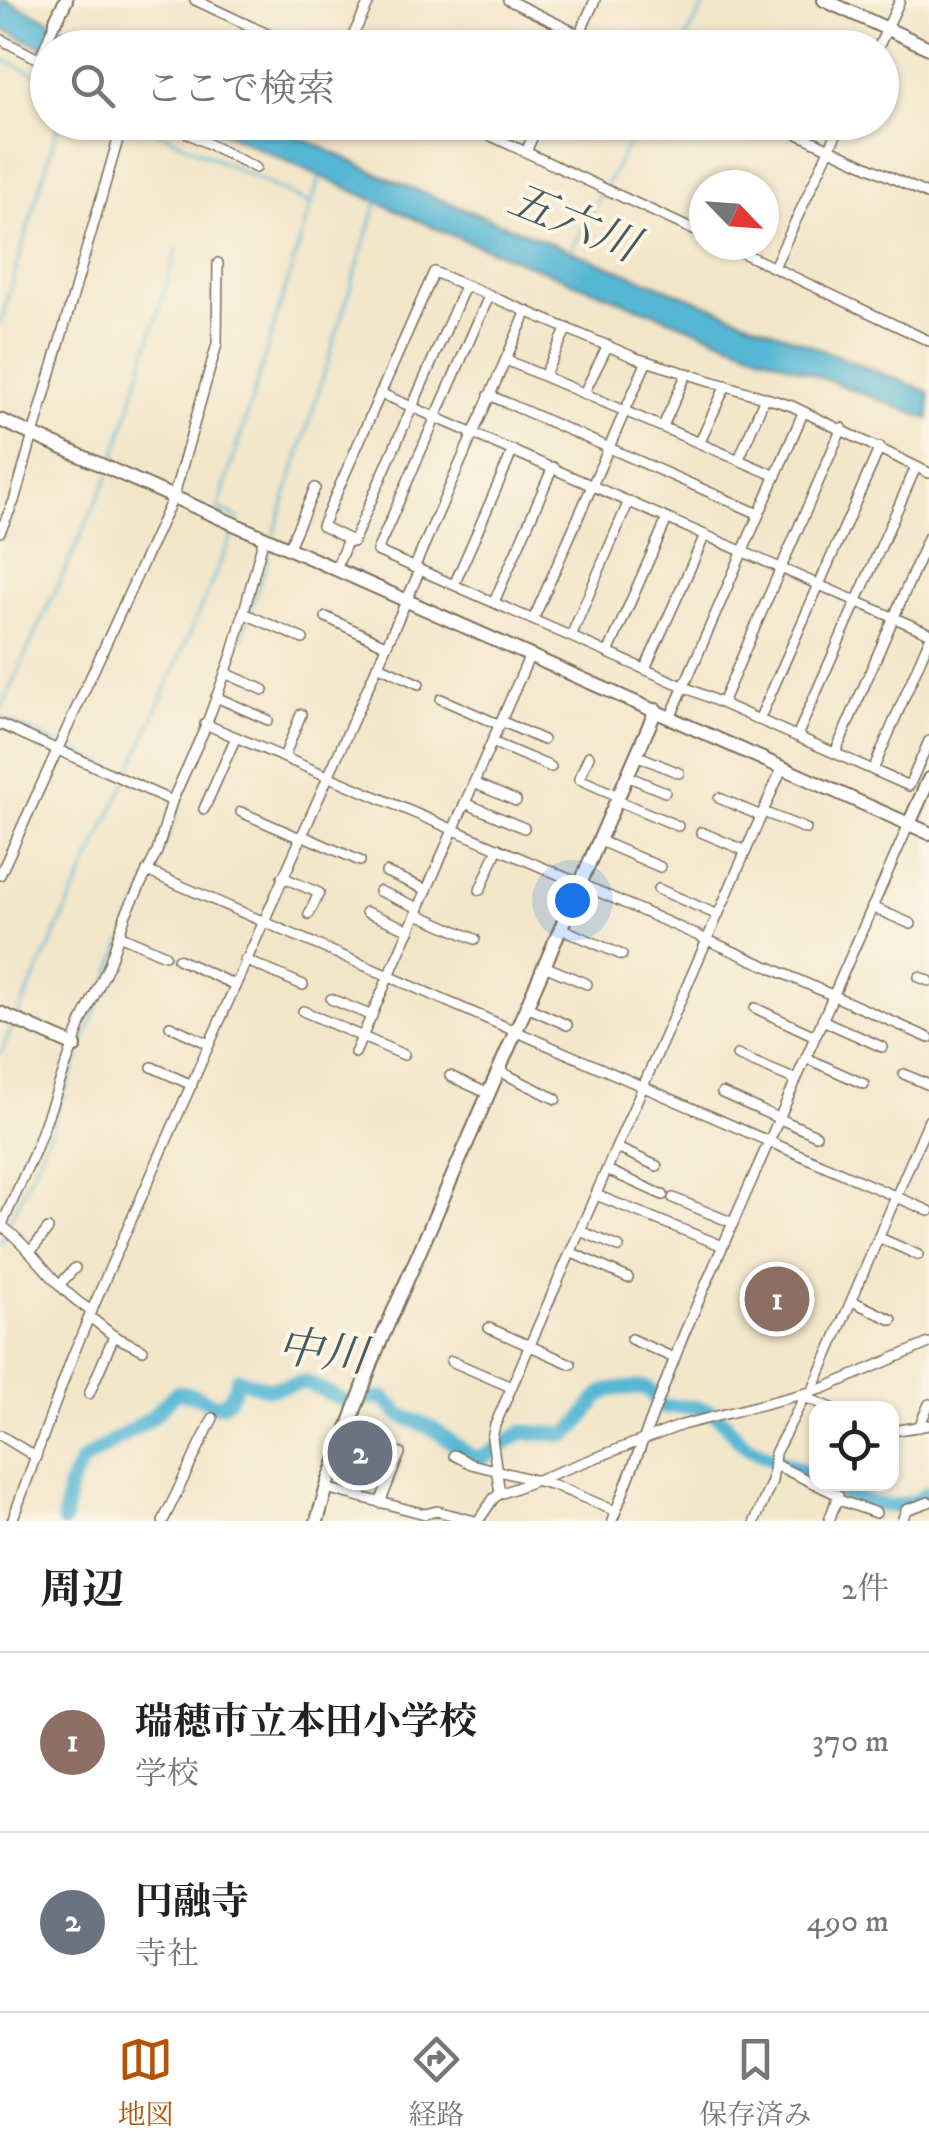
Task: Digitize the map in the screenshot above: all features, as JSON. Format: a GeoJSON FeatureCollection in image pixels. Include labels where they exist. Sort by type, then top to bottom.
{"type":"FeatureCollection","features":[{"type":"Feature","properties":{"kind":"street"},"geometry":{"type":"LineString","coordinates":[[53,30],[66,0]]}},
{"type":"Feature","properties":{"kind":"street"},"geometry":{"type":"LineString","coordinates":[[196,0],[260,30]]}},
{"type":"Feature","properties":{"kind":"street"},"geometry":{"type":"LineString","coordinates":[[356,30],[370,0]]}},
{"type":"Feature","properties":{"kind":"street"},"geometry":{"type":"LineString","coordinates":[[508,0],[571,30]]}},
{"type":"Feature","properties":{"kind":"street"},"geometry":{"type":"LineString","coordinates":[[581,30],[596,0]]}},
{"type":"Feature","properties":{"kind":"street"},"geometry":{"type":"LineString","coordinates":[[824,0],[886,29],[900,0]]}},
{"type":"Feature","properties":{"kind":"street"},"geometry":{"type":"LineString","coordinates":[[899,35],[929,48]]}},
{"type":"Feature","properties":{"kind":"street"},"geometry":{"type":"LineString","coordinates":[[0,39],[30,53]]}},
{"type":"Feature","properties":{"kind":"street"},"geometry":{"type":"LineString","coordinates":[[0,532],[14,501],[118,140]]}},
{"type":"Feature","properties":{"kind":"street"},"geometry":{"type":"LineString","coordinates":[[201,140],[256,168]]}},
{"type":"Feature","properties":{"kind":"street"},"geometry":{"type":"LineString","coordinates":[[500,140],[689,228]]}},
{"type":"Feature","properties":{"kind":"street"},"geometry":{"type":"LineString","coordinates":[[526,152],[531,140]]}},
{"type":"Feature","properties":{"kind":"street"},"geometry":{"type":"LineString","coordinates":[[811,140],[929,195]]}},
{"type":"Feature","properties":{"kind":"street"},"geometry":{"type":"LineString","coordinates":[[774,267],[833,140]]}},
{"type":"Feature","properties":{"kind":"street"},"geometry":{"type":"LineString","coordinates":[[759,260],[929,342]]}},
{"type":"Feature","properties":{"kind":"street"},"geometry":{"type":"LineString","coordinates":[[0,875],[174,496],[217,344],[218,263]]}},
{"type":"Feature","properties":{"kind":"street"},"geometry":{"type":"LineString","coordinates":[[465,286],[353,542],[322,526],[434,272],[647,361],[765,398],[842,428],[929,473]]}},
{"type":"Feature","properties":{"kind":"street"},"geometry":{"type":"LineString","coordinates":[[489,296],[377,551],[909,786],[929,742]]}},
{"type":"Feature","properties":{"kind":"street"},"geometry":{"type":"LineString","coordinates":[[12,1521],[91,1314],[406,600],[527,311]]}},
{"type":"Feature","properties":{"kind":"street"},"geometry":{"type":"LineString","coordinates":[[544,376],[567,328]]}},
{"type":"Feature","properties":{"kind":"street"},"geometry":{"type":"LineString","coordinates":[[584,393],[608,345]]}},
{"type":"Feature","properties":{"kind":"street"},"geometry":{"type":"LineString","coordinates":[[506,360],[776,476]]}},
{"type":"Feature","properties":{"kind":"street"},"geometry":{"type":"LineString","coordinates":[[533,620],[647,361]]}},
{"type":"Feature","properties":{"kind":"street"},"geometry":{"type":"LineString","coordinates":[[663,426],[686,373]]}},
{"type":"Feature","properties":{"kind":"street"},"geometry":{"type":"LineString","coordinates":[[700,442],[726,385]]}},
{"type":"Feature","properties":{"kind":"street"},"geometry":{"type":"LineString","coordinates":[[380,394],[856,601],[929,637],[873,770]]}},
{"type":"Feature","properties":{"kind":"street"},"geometry":{"type":"LineString","coordinates":[[490,395],[759,514]]}},
{"type":"Feature","properties":{"kind":"street"},"geometry":{"type":"LineString","coordinates":[[739,459],[765,398]]}},
{"type":"Feature","properties":{"kind":"street"},"geometry":{"type":"LineString","coordinates":[[670,716],[803,413]]}},
{"type":"Feature","properties":{"kind":"street"},"geometry":{"type":"LineString","coordinates":[[0,420],[929,833]]}},
{"type":"Feature","properties":{"kind":"street"},"geometry":{"type":"LineString","coordinates":[[722,703],[842,428]]}},
{"type":"Feature","properties":{"kind":"street"},"geometry":{"type":"LineString","coordinates":[[760,720],[880,447]]}},
{"type":"Feature","properties":{"kind":"street"},"geometry":{"type":"LineString","coordinates":[[454,585],[513,450]]}},
{"type":"Feature","properties":{"kind":"street"},"geometry":{"type":"LineString","coordinates":[[797,736],[916,467]]}},
{"type":"Feature","properties":{"kind":"street"},"geometry":{"type":"LineString","coordinates":[[494,602],[553,468]]}},
{"type":"Feature","properties":{"kind":"street"},"geometry":{"type":"LineString","coordinates":[[288,548],[315,488]]}},
{"type":"Feature","properties":{"kind":"street"},"geometry":{"type":"LineString","coordinates":[[571,636],[630,502]]}},
{"type":"Feature","properties":{"kind":"street"},"geometry":{"type":"LineString","coordinates":[[608,653],[667,519]]}},
{"type":"Feature","properties":{"kind":"street"},"geometry":{"type":"LineString","coordinates":[[646,669],[705,536]]}},
{"type":"Feature","properties":{"kind":"street"},"geometry":{"type":"LineString","coordinates":[[834,753],[929,536]]}},
{"type":"Feature","properties":{"kind":"street"},"geometry":{"type":"LineString","coordinates":[[142,1350],[114,1336],[4,1228],[216,697],[264,537]]}},
{"type":"Feature","properties":{"kind":"street"},"geometry":{"type":"LineString","coordinates":[[336,568],[348,539]]}},
{"type":"Feature","properties":{"kind":"street"},"geometry":{"type":"LineString","coordinates":[[243,612],[304,639]]}},
{"type":"Feature","properties":{"kind":"street"},"geometry":{"type":"LineString","coordinates":[[326,618],[385,645]]}},
{"type":"Feature","properties":{"kind":"street"},"geometry":{"type":"LineString","coordinates":[[354,1054],[530,655]]}},
{"type":"Feature","properties":{"kind":"street"},"geometry":{"type":"LineString","coordinates":[[376,665],[418,684]]}},
{"type":"Feature","properties":{"kind":"street"},"geometry":{"type":"LineString","coordinates":[[225,673],[264,690]]}},
{"type":"Feature","properties":{"kind":"street"},"geometry":{"type":"LineString","coordinates":[[216,697],[268,720]]}},
{"type":"Feature","properties":{"kind":"street"},"geometry":{"type":"LineString","coordinates":[[441,699],[543,740]]}},
{"type":"Feature","properties":{"kind":"street"},"geometry":{"type":"LineString","coordinates":[[318,1521],[326,1488],[377,1349],[656,710]]}},
{"type":"Feature","properties":{"kind":"street"},"geometry":{"type":"LineString","coordinates":[[284,757],[302,714]]}},
{"type":"Feature","properties":{"kind":"street"},"geometry":{"type":"LineString","coordinates":[[0,724],[172,801]]}},
{"type":"Feature","properties":{"kind":"street"},"geometry":{"type":"LineString","coordinates":[[205,724],[929,1038]]}},
{"type":"Feature","properties":{"kind":"street"},"geometry":{"type":"LineString","coordinates":[[204,809],[236,737]]}},
{"type":"Feature","properties":{"kind":"street"},"geometry":{"type":"LineString","coordinates":[[492,742],[551,767]]}},
{"type":"Feature","properties":{"kind":"street"},"geometry":{"type":"LineString","coordinates":[[636,755],[680,773]]}},
{"type":"Feature","properties":{"kind":"street"},"geometry":{"type":"LineString","coordinates":[[589,756],[579,779],[678,826]]}},
{"type":"Feature","properties":{"kind":"street"},"geometry":{"type":"LineString","coordinates":[[500,1494],[492,1431],[783,766]]}},
{"type":"Feature","properties":{"kind":"street"},"geometry":{"type":"LineString","coordinates":[[627,776],[666,792]]}},
{"type":"Feature","properties":{"kind":"street"},"geometry":{"type":"LineString","coordinates":[[454,1455],[472,1464],[554,1485],[614,1516],[674,1358],[929,779]]}},
{"type":"Feature","properties":{"kind":"street"},"geometry":{"type":"LineString","coordinates":[[474,783],[516,801]]}},
{"type":"Feature","properties":{"kind":"street"},"geometry":{"type":"LineString","coordinates":[[720,798],[806,829]]}},
{"type":"Feature","properties":{"kind":"street"},"geometry":{"type":"LineString","coordinates":[[465,803],[524,828]]}},
{"type":"Feature","properties":{"kind":"street"},"geometry":{"type":"LineString","coordinates":[[240,812],[360,861]]}},
{"type":"Feature","properties":{"kind":"street"},"geometry":{"type":"LineString","coordinates":[[701,832],[746,851]]}},
{"type":"Feature","properties":{"kind":"street"},"geometry":{"type":"LineString","coordinates":[[598,840],[660,866]]}},
{"type":"Feature","properties":{"kind":"street"},"geometry":{"type":"LineString","coordinates":[[480,890],[498,848]]}},
{"type":"Feature","properties":{"kind":"street"},"geometry":{"type":"LineString","coordinates":[[146,870],[929,1211]]}},
{"type":"Feature","properties":{"kind":"street"},"geometry":{"type":"LineString","coordinates":[[386,872],[427,890]]}},
{"type":"Feature","properties":{"kind":"street"},"geometry":{"type":"LineString","coordinates":[[282,877],[319,893],[309,914]]}},
{"type":"Feature","properties":{"kind":"street"},"geometry":{"type":"LineString","coordinates":[[658,889],[718,915]]}},
{"type":"Feature","properties":{"kind":"street"},"geometry":{"type":"LineString","coordinates":[[379,891],[475,940]]}},
{"type":"Feature","properties":{"kind":"street"},"geometry":{"type":"LineString","coordinates":[[872,907],[912,924]]}},
{"type":"Feature","properties":{"kind":"street"},"geometry":{"type":"LineString","coordinates":[[366,912],[410,930]]}},
{"type":"Feature","properties":{"kind":"street"},"geometry":{"type":"LineString","coordinates":[[560,928],[622,956]]}},
{"type":"Feature","properties":{"kind":"street"},"geometry":{"type":"LineString","coordinates":[[119,934],[165,955]]}},
{"type":"Feature","properties":{"kind":"street"},"geometry":{"type":"LineString","coordinates":[[178,959],[235,985]]}},
{"type":"Feature","properties":{"kind":"street"},"geometry":{"type":"LineString","coordinates":[[246,960],[303,985]]}},
{"type":"Feature","properties":{"kind":"street"},"geometry":{"type":"LineString","coordinates":[[544,966],[586,984]]}},
{"type":"Feature","properties":{"kind":"street"},"geometry":{"type":"LineString","coordinates":[[331,999],[372,1016]]}},
{"type":"Feature","properties":{"kind":"street"},"geometry":{"type":"LineString","coordinates":[[527,1007],[567,1025]]}},
{"type":"Feature","properties":{"kind":"street"},"geometry":{"type":"LineString","coordinates":[[756,1008],[815,1036]]}},
{"type":"Feature","properties":{"kind":"street"},"geometry":{"type":"LineString","coordinates":[[303,1011],[404,1055]]}},
{"type":"Feature","properties":{"kind":"street"},"geometry":{"type":"LineString","coordinates":[[0,1013],[75,1046]]}},
{"type":"Feature","properties":{"kind":"street"},"geometry":{"type":"LineString","coordinates":[[822,1020],[882,1047]]}},
{"type":"Feature","properties":{"kind":"street"},"geometry":{"type":"LineString","coordinates":[[170,1026],[209,1044]]}},
{"type":"Feature","properties":{"kind":"street"},"geometry":{"type":"LineString","coordinates":[[737,1054],[796,1080]]}},
{"type":"Feature","properties":{"kind":"street"},"geometry":{"type":"LineString","coordinates":[[806,1058],[864,1084]]}},
{"type":"Feature","properties":{"kind":"street"},"geometry":{"type":"LineString","coordinates":[[152,1067],[192,1085]]}},
{"type":"Feature","properties":{"kind":"street"},"geometry":{"type":"LineString","coordinates":[[499,1071],[556,1099]]}},
{"type":"Feature","properties":{"kind":"street"},"geometry":{"type":"LineString","coordinates":[[904,1074],[929,1085]]}},
{"type":"Feature","properties":{"kind":"street"},"geometry":{"type":"LineString","coordinates":[[450,1076],[489,1094]]}},
{"type":"Feature","properties":{"kind":"street"},"geometry":{"type":"LineString","coordinates":[[722,1093],[816,1135]]}},
{"type":"Feature","properties":{"kind":"street"},"geometry":{"type":"LineString","coordinates":[[755,1521],[772,1481],[774,1460],[852,1301],[929,1120]]}},
{"type":"Feature","properties":{"kind":"street"},"geometry":{"type":"LineString","coordinates":[[616,1148],[657,1166]]}},
{"type":"Feature","properties":{"kind":"street"},"geometry":{"type":"LineString","coordinates":[[607,1170],[733,1223]]}},
{"type":"Feature","properties":{"kind":"street"},"geometry":{"type":"LineString","coordinates":[[596,1195],[723,1246]]}},
{"type":"Feature","properties":{"kind":"street"},"geometry":{"type":"LineString","coordinates":[[31,1251],[48,1229]]}},
{"type":"Feature","properties":{"kind":"street"},"geometry":{"type":"LineString","coordinates":[[580,1231],[619,1247]]}},
{"type":"Feature","properties":{"kind":"street"},"geometry":{"type":"LineString","coordinates":[[880,1238],[918,1255]]}},
{"type":"Feature","properties":{"kind":"street"},"geometry":{"type":"LineString","coordinates":[[570,1252],[628,1278]]}},
{"type":"Feature","properties":{"kind":"street"},"geometry":{"type":"LineString","coordinates":[[60,1284],[75,1268]]}},
{"type":"Feature","properties":{"kind":"street"},"geometry":{"type":"LineString","coordinates":[[852,1301],[892,1320]]}},
{"type":"Feature","properties":{"kind":"street"},"geometry":{"type":"LineString","coordinates":[[489,1328],[570,1364]]}},
{"type":"Feature","properties":{"kind":"street"},"geometry":{"type":"LineString","coordinates":[[89,1394],[114,1336]]}},
{"type":"Feature","properties":{"kind":"street"},"geometry":{"type":"LineString","coordinates":[[631,1338],[674,1358]]}},
{"type":"Feature","properties":{"kind":"street"},"geometry":{"type":"LineString","coordinates":[[326,1488],[425,1514],[437,1511],[477,1521],[500,1494],[730,1410],[807,1395],[929,1344]]}},
{"type":"Feature","properties":{"kind":"street"},"geometry":{"type":"LineString","coordinates":[[451,1361],[512,1387]]}},
{"type":"Feature","properties":{"kind":"street"},"geometry":{"type":"LineString","coordinates":[[807,1395],[819,1401]]}},
{"type":"Feature","properties":{"kind":"street"},"geometry":{"type":"LineString","coordinates":[[899,1430],[924,1426],[929,1404]]}},
{"type":"Feature","properties":{"kind":"street"},"geometry":{"type":"LineString","coordinates":[[163,1521],[213,1418]]}},
{"type":"Feature","properties":{"kind":"street"},"geometry":{"type":"LineString","coordinates":[[346,1433],[400,1453],[380,1503]]}},
{"type":"Feature","properties":{"kind":"street"},"geometry":{"type":"LineString","coordinates":[[0,1436],[36,1457]]}},
{"type":"Feature","properties":{"kind":"street"},"geometry":{"type":"LineString","coordinates":[[774,1460],[838,1495],[829,1521]]}},
{"type":"Feature","properties":{"kind":"street"},"geometry":{"type":"LineString","coordinates":[[836,1499],[876,1513]]}},
{"type":"Feature","properties":{"kind":"street"},"geometry":{"type":"LineString","coordinates":[[902,1521],[906,1510],[929,1502]]}},
{"type":"Feature","properties":{"kind":"water"},"geometry":{"type":"Polygon","coordinates":[[[0,0],[5,0],[71,30],[30,30],[30,41],[0,28],[0,0]]]}},
{"type":"Feature","properties":{"kind":"water"},"geometry":{"type":"Polygon","coordinates":[[[241,140],[306,140],[396,182],[929,392],[929,419],[449,234],[241,140]]]}},
{"type":"Feature","properties":{"kind":"waterway"},"geometry":{"type":"LineString","coordinates":[[691,30],[707,0]]}},
{"type":"Feature","properties":{"kind":"waterway"},"geometry":{"type":"LineString","coordinates":[[0,58],[30,72]]}},
{"type":"Feature","properties":{"kind":"waterway"},"geometry":{"type":"LineString","coordinates":[[0,324],[54,140]]}},
{"type":"Feature","properties":{"kind":"waterway"},"geometry":{"type":"LineString","coordinates":[[175,140],[311,204]]}},
{"type":"Feature","properties":{"kind":"waterway","name":"五六川"},"geometry":{"type":"LineString","coordinates":[[606,186],[630,140]]}},
{"type":"Feature","properties":{"kind":"waterway"},"geometry":{"type":"LineString","coordinates":[[239,519],[218,509],[320,176]]}},
{"type":"Feature","properties":{"kind":"waterway","name":"五六川"},"geometry":{"type":"LineString","coordinates":[[569,252],[602,193]]}},
{"type":"Feature","properties":{"kind":"waterway"},"geometry":{"type":"LineString","coordinates":[[274,535],[378,199]]}},
{"type":"Feature","properties":{"kind":"waterway"},"geometry":{"type":"LineString","coordinates":[[113,463],[177,249]]}},
{"type":"Feature","properties":{"kind":"waterway"},"geometry":{"type":"LineString","coordinates":[[0,710],[109,475]]}},
{"type":"Feature","properties":{"kind":"waterway"},"geometry":{"type":"LineString","coordinates":[[128,776],[234,531]]}},
{"type":"Feature","properties":{"kind":"waterway"},"geometry":{"type":"LineString","coordinates":[[250,611],[271,548]]}},
{"type":"Feature","properties":{"kind":"waterway"},"geometry":{"type":"LineString","coordinates":[[241,640],[248,619]]}},
{"type":"Feature","properties":{"kind":"waterway"},"geometry":{"type":"LineString","coordinates":[[0,717],[58,744]]}},
{"type":"Feature","properties":{"kind":"waterway"},"geometry":{"type":"LineString","coordinates":[[65,747],[126,775]]}},
{"type":"Feature","properties":{"kind":"waterway"},"geometry":{"type":"LineString","coordinates":[[155,870],[197,756]]}},
{"type":"Feature","properties":{"kind":"waterway"},"geometry":{"type":"LineString","coordinates":[[17,1017],[125,783]]}},
{"type":"Feature","properties":{"kind":"waterway"},"geometry":{"type":"LineString","coordinates":[[126,933],[152,877]]}},
{"type":"Feature","properties":{"kind":"waterway"},"geometry":{"type":"LineString","coordinates":[[8,1225],[44,1145],[123,941]]}},
{"type":"Feature","properties":{"kind":"waterway"},"geometry":{"type":"LineString","coordinates":[[0,1054],[14,1024]]}},
{"type":"Feature","properties":{"kind":"waterway"},"geometry":{"type":"LineString","coordinates":[[0,1244],[5,1233]]}},
{"type":"Feature","properties":{"kind":"waterway","name":"中川"},"geometry":{"type":"LineString","coordinates":[[64,1521],[69,1487],[82,1461],[152,1417],[176,1393],[220,1405],[232,1394],[238,1379],[269,1389],[305,1382],[351,1404],[367,1398],[384,1398],[400,1415],[434,1429],[470,1456],[482,1458],[523,1432],[566,1435],[603,1393],[648,1388],[662,1407],[709,1411],[751,1449],[809,1474]]}},
{"type":"Feature","properties":{"kind":"waterway","name":"中川"},"geometry":{"type":"LineString","coordinates":[[842,1491],[890,1506],[916,1501],[929,1493]]}},
{"type":"Feature","properties":{"kind":"place","name":"瑞穂市立本田小学校"},"geometry":{"type":"Point","coordinates":[777,1299]}},
{"type":"Feature","properties":{"kind":"place","name":"円融寺"},"geometry":{"type":"Point","coordinates":[360,1453]}}]}
